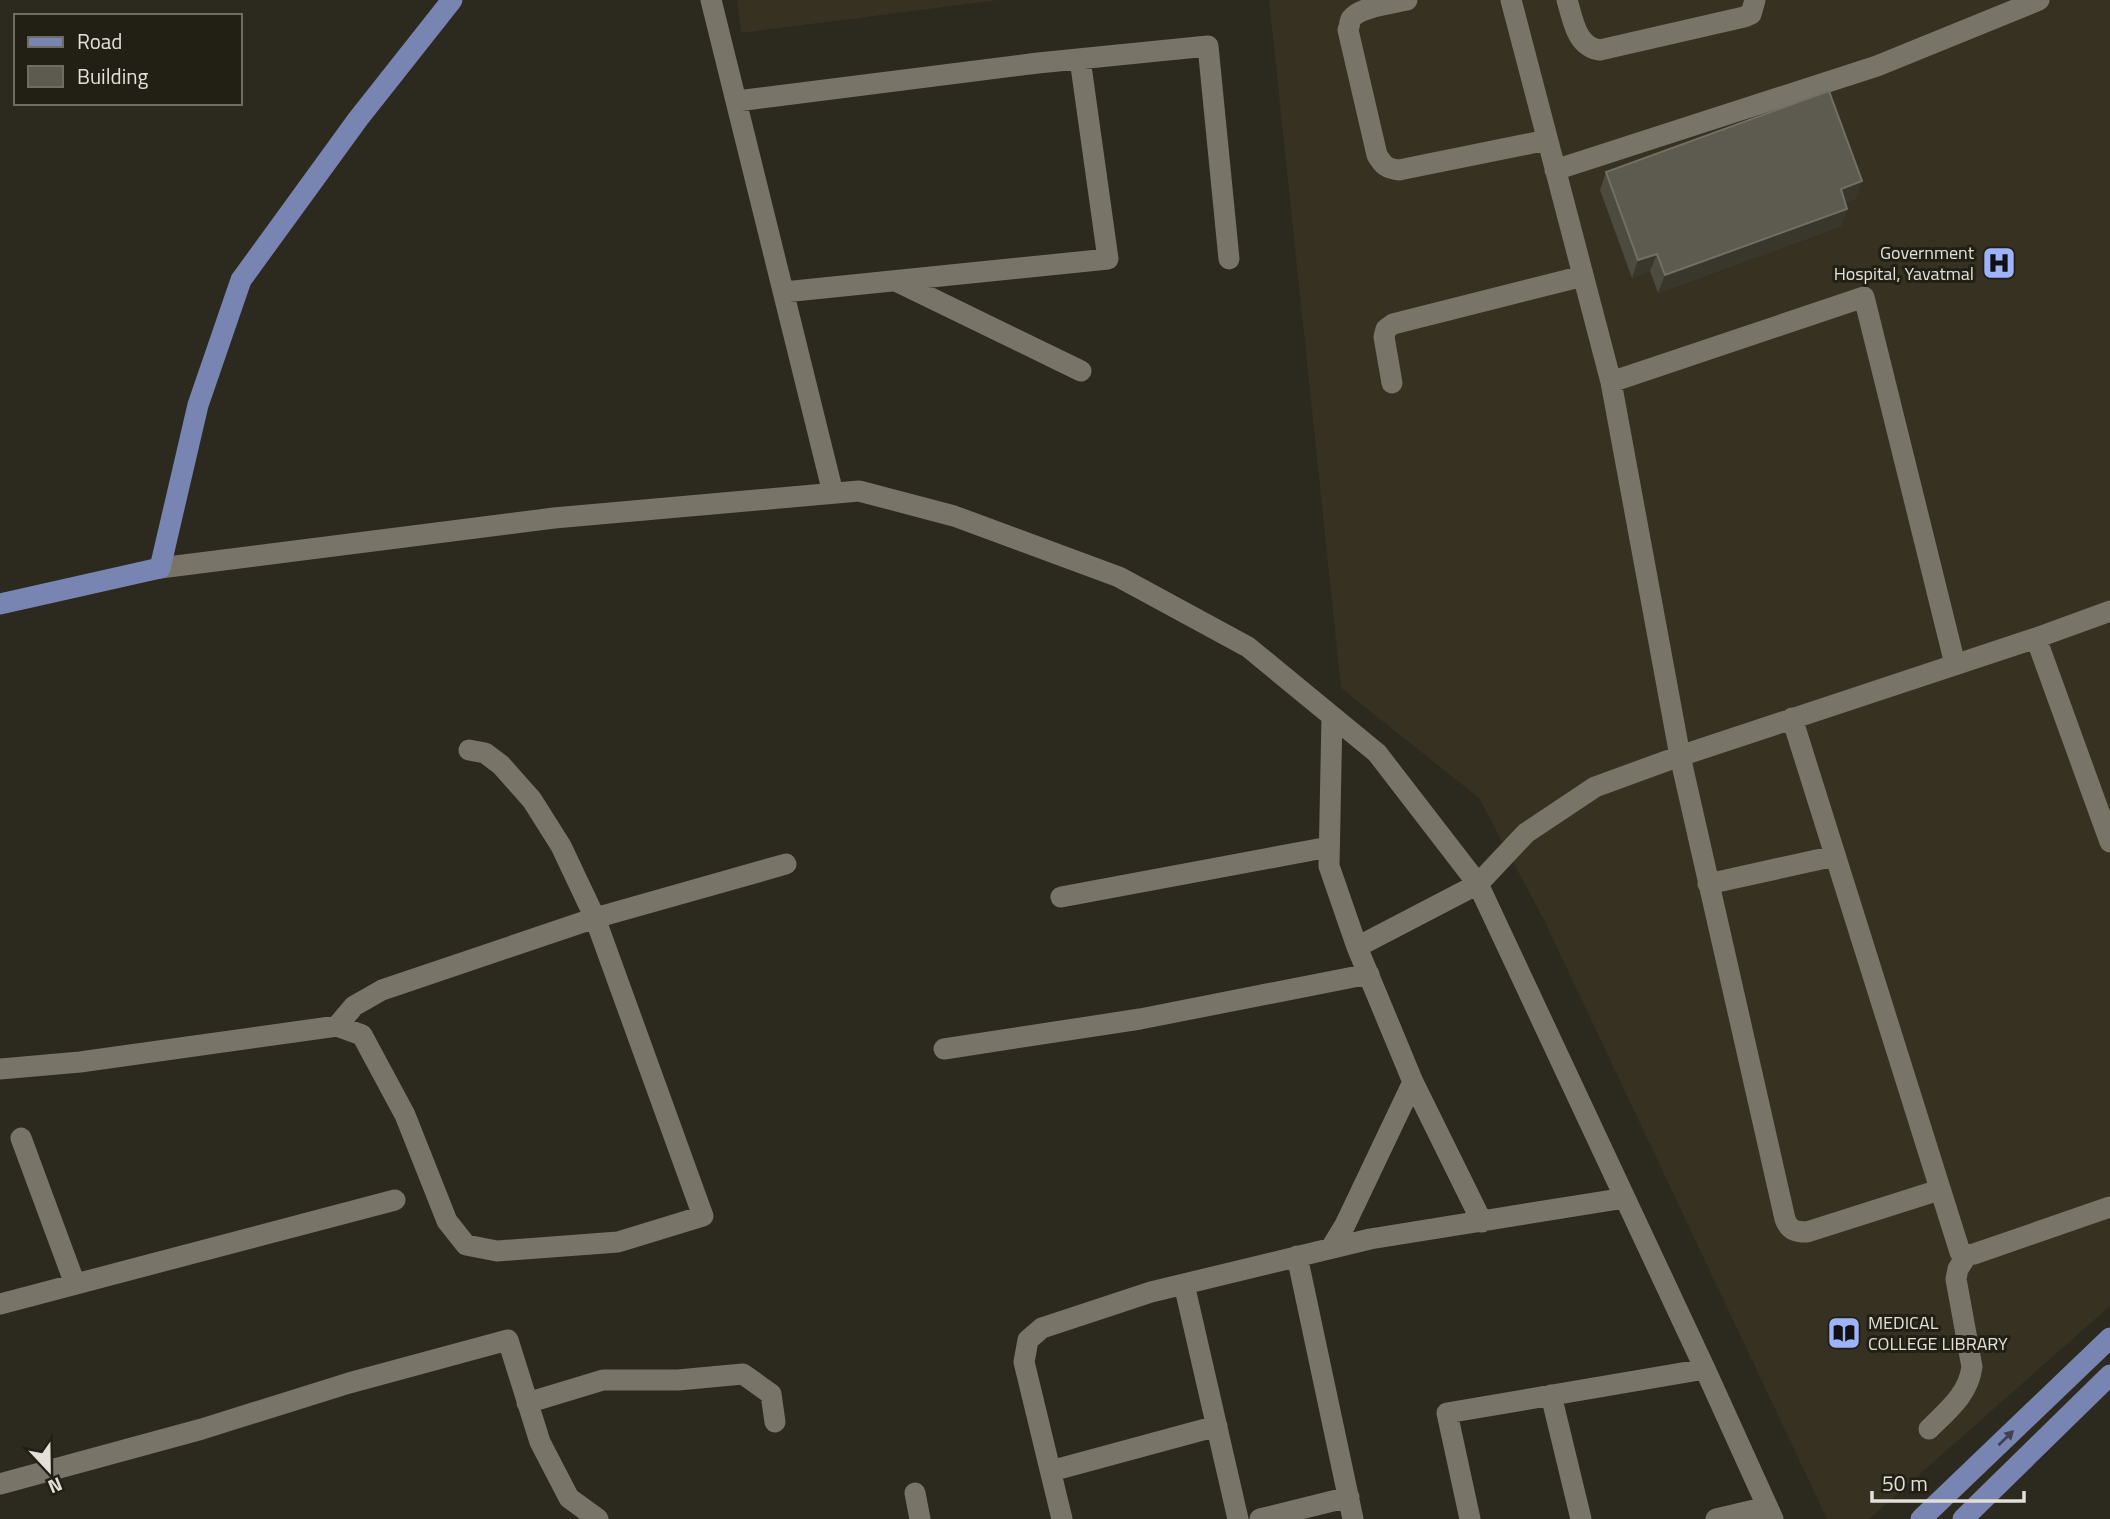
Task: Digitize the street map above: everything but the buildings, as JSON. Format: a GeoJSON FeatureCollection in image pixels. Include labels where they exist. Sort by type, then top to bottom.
{"type":"FeatureCollection","features":[{"type":"Feature","properties":{"kind":"main road"},"geometry":{"type":"LineString","coordinates":[[1,601],[160,568],[198,405],[241,280],[358,119],[452,0]]}},
{"type":"Feature","properties":{"kind":"main road"},"geometry":{"type":"LineString","coordinates":[[1921,1519],[2110,1338]]}},
{"type":"Feature","properties":{"kind":"main road"},"geometry":{"type":"LineString","coordinates":[[1963,1519],[2110,1376]]}},
{"type":"Feature","properties":{"kind":"street"},"geometry":{"type":"LineString","coordinates":[[711,0],[833,493]]}},
{"type":"Feature","properties":{"kind":"street"},"geometry":{"type":"LineString","coordinates":[[1407,0],[1367,9],[1357,14],[1351,19],[1348,30],[1377,155],[1382,164],[1389,169],[1399,170],[1547,140]]}},
{"type":"Feature","properties":{"kind":"street"},"geometry":{"type":"LineString","coordinates":[[1511,0],[1611,382],[1679,756],[1788,1227],[1796,1232],[1807,1232],[1939,1190]]}},
{"type":"Feature","properties":{"kind":"street"},"geometry":{"type":"LineString","coordinates":[[1567,0],[1579,37],[1591,49],[1600,50],[1744,17],[1751,14],[1755,0]]}},
{"type":"Feature","properties":{"kind":"street"},"geometry":{"type":"LineString","coordinates":[[1555,170],[1877,66],[2039,0]]}},
{"type":"Feature","properties":{"kind":"street"},"geometry":{"type":"LineString","coordinates":[[737,101],[1208,46],[1229,259]]}},
{"type":"Feature","properties":{"kind":"street"},"geometry":{"type":"LineString","coordinates":[[784,292],[1108,259],[1080,59]]}},
{"type":"Feature","properties":{"kind":"street"},"geometry":{"type":"LineString","coordinates":[[1392,383],[1384,337],[1386,329],[1393,324],[1583,276]]}},
{"type":"Feature","properties":{"kind":"street"},"geometry":{"type":"LineString","coordinates":[[896,281],[1081,370]]}},
{"type":"Feature","properties":{"kind":"street"},"geometry":{"type":"LineString","coordinates":[[1611,382],[1864,297],[1955,664]]}},
{"type":"Feature","properties":{"kind":"street"},"geometry":{"type":"LineString","coordinates":[[160,568],[554,518],[859,491],[954,516],[1119,578],[1248,647],[1377,753],[1478,884],[1770,1513],[1716,1519]]}},
{"type":"Feature","properties":{"kind":"street"},"geometry":{"type":"LineString","coordinates":[[1357,947],[1478,884],[1526,833],[1595,787],[1679,756],[2110,611]]}},
{"type":"Feature","properties":{"kind":"street"},"geometry":{"type":"LineString","coordinates":[[2036,638],[2110,842]]}},
{"type":"Feature","properties":{"kind":"street"},"geometry":{"type":"LineString","coordinates":[[1332,716],[1329,866],[1357,947],[1413,1082],[1482,1222]]}},
{"type":"Feature","properties":{"kind":"street"},"geometry":{"type":"LineString","coordinates":[[1792,719],[1955,1240],[1960,1252],[1967,1255]]}},
{"type":"Feature","properties":{"kind":"street"},"geometry":{"type":"LineString","coordinates":[[0,1069],[80,1062],[337,1026],[362,1035],[405,1115],[447,1221],[466,1245],[497,1251],[618,1242],[703,1216],[595,918],[561,846],[532,800],[501,765],[485,753],[469,750]]}},
{"type":"Feature","properties":{"kind":"street"},"geometry":{"type":"LineString","coordinates":[[1061,897],[1329,848]]}},
{"type":"Feature","properties":{"kind":"street"},"geometry":{"type":"LineString","coordinates":[[1708,884],[1835,856]]}},
{"type":"Feature","properties":{"kind":"street"},"geometry":{"type":"LineString","coordinates":[[337,1026],[354,1006],[382,990],[595,918],[786,864]]}},
{"type":"Feature","properties":{"kind":"street"},"geometry":{"type":"LineString","coordinates":[[944,1049],[1140,1018],[1369,974]]}},
{"type":"Feature","properties":{"kind":"street"},"geometry":{"type":"LineString","coordinates":[[1331,1248],[1345,1225],[1413,1082]]}},
{"type":"Feature","properties":{"kind":"street"},"geometry":{"type":"LineString","coordinates":[[21,1138],[75,1284]]}},
{"type":"Feature","properties":{"kind":"street"},"geometry":{"type":"LineString","coordinates":[[1062,1519],[1024,1362],[1028,1340],[1042,1328],[1152,1292],[1370,1239],[1625,1198]]}},
{"type":"Feature","properties":{"kind":"street"},"geometry":{"type":"LineString","coordinates":[[0,1304],[395,1200]]}},
{"type":"Feature","properties":{"kind":"street"},"geometry":{"type":"LineString","coordinates":[[1929,1429],[1963,1395],[1970,1381],[1972,1367],[1956,1279],[1958,1269],[1967,1255],[2110,1208]]}},
{"type":"Feature","properties":{"kind":"street"},"geometry":{"type":"LineString","coordinates":[[1297,1256],[1353,1519]]}},
{"type":"Feature","properties":{"kind":"street"},"geometry":{"type":"LineString","coordinates":[[1184,1284],[1238,1519]]}},
{"type":"Feature","properties":{"kind":"street"},"geometry":{"type":"LineString","coordinates":[[0,1484],[202,1429],[349,1383],[508,1340],[540,1443],[569,1498],[598,1519]]}},
{"type":"Feature","properties":{"kind":"street"},"geometry":{"type":"LineString","coordinates":[[1470,1519],[1447,1413],[1705,1369]]}},
{"type":"Feature","properties":{"kind":"street"},"geometry":{"type":"LineString","coordinates":[[527,1403],[603,1380],[678,1380],[743,1374],[771,1394],[775,1422]]}},
{"type":"Feature","properties":{"kind":"street"},"geometry":{"type":"LineString","coordinates":[[1551,1395],[1581,1519]]}},
{"type":"Feature","properties":{"kind":"street"},"geometry":{"type":"LineString","coordinates":[[1051,1471],[1217,1426]]}},
{"type":"Feature","properties":{"kind":"street"},"geometry":{"type":"LineString","coordinates":[[915,1493],[920,1519]]}},
{"type":"Feature","properties":{"kind":"street"},"geometry":{"type":"LineString","coordinates":[[1260,1519],[1349,1497]]}},
{"type":"Feature","properties":{"kind":"shaded area"},"geometry":{"type":"Polygon","coordinates":[[[737,0],[999,0],[741,33],[737,0]]]}},
{"type":"Feature","properties":{"kind":"shaded area"},"geometry":{"type":"Polygon","coordinates":[[[1269,0],[2110,0],[2110,1306],[1869,1519],[1827,1519],[1543,918],[1479,798],[1341,688],[1269,0]]]}},
{"type":"Feature","properties":{"kind":"place","name":"Government Hospital, Yavatmal"},"geometry":{"type":"Point","coordinates":[1999,263]}},
{"type":"Feature","properties":{"kind":"place","name":"MEDICAL COLLEGE LIBRARY"},"geometry":{"type":"Point","coordinates":[1844,1333]}}]}
